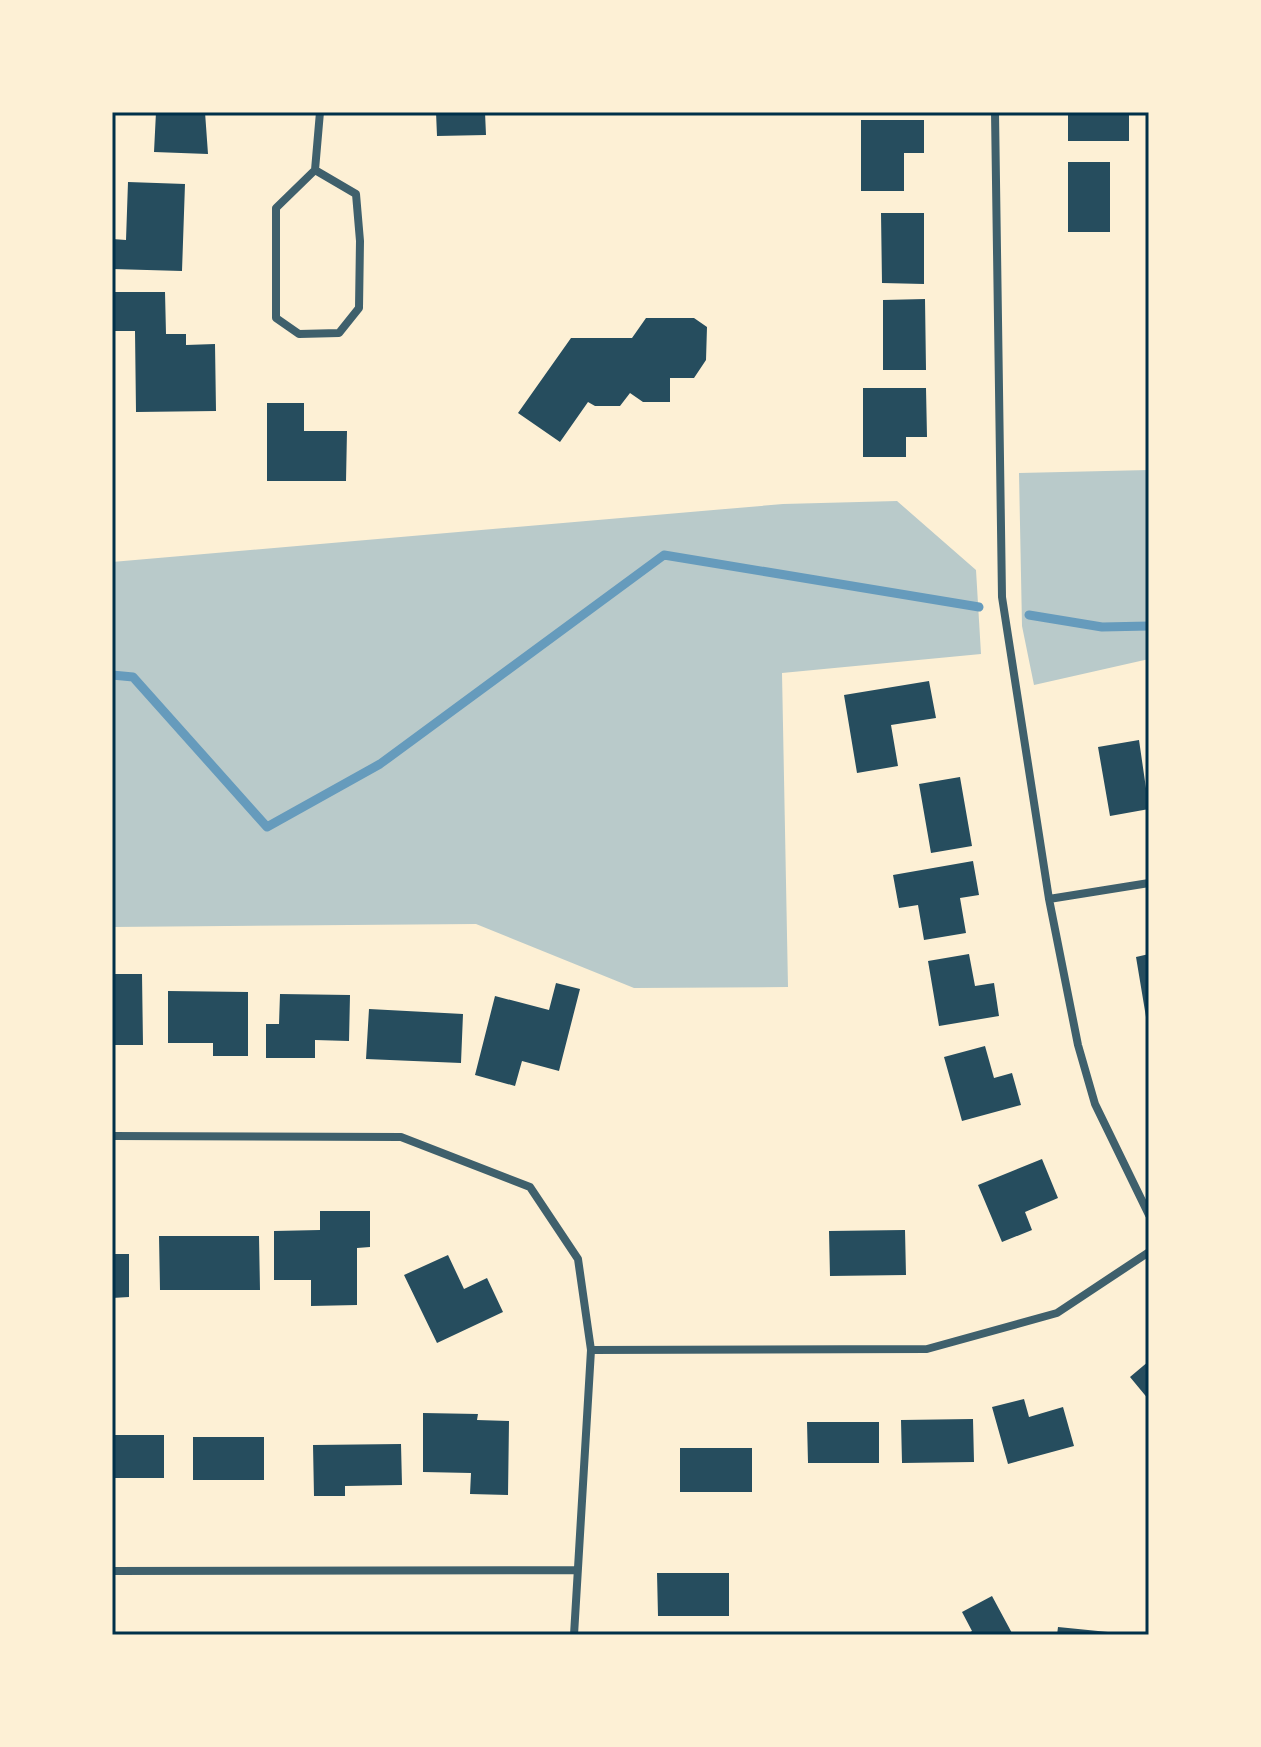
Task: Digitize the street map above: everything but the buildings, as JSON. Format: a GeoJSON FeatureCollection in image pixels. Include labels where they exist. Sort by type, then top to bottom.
{"type":"FeatureCollection","features":[{"type":"Feature","properties":{"kind":"street"},"geometry":{"type":"LineString","coordinates":[[315,170],[356,194],[360,241],[359,308],[339,333],[299,334],[276,318],[276,208],[315,170],[320,112]]}},
{"type":"Feature","properties":{"kind":"street"},"geometry":{"type":"LineString","coordinates":[[995,112],[1002,597],[1049,899],[1078,1045],[1095,1104],[1149,1215]]}},
{"type":"Feature","properties":{"kind":"street"},"geometry":{"type":"LineString","coordinates":[[1049,899],[1149,883]]}},
{"type":"Feature","properties":{"kind":"street"},"geometry":{"type":"LineString","coordinates":[[112,1136],[401,1137],[530,1187],[578,1259],[591,1350],[574,1635]]}},
{"type":"Feature","properties":{"kind":"street"},"geometry":{"type":"LineString","coordinates":[[591,1350],[927,1349],[1057,1313],[1149,1252]]}},
{"type":"Feature","properties":{"kind":"street"},"geometry":{"type":"LineString","coordinates":[[112,1571],[576,1570]]}},
{"type":"Feature","properties":{"kind":"shaded area"},"geometry":{"type":"Polygon","coordinates":[[[1149,470],[1149,659],[1034,685],[1022,626],[1019,473],[1149,470]]]}},
{"type":"Feature","properties":{"kind":"shaded area"},"geometry":{"type":"Polygon","coordinates":[[[897,501],[976,570],[981,654],[782,673],[788,987],[634,988],[476,924],[112,927],[112,562],[783,504],[897,501]]]}},
{"type":"Feature","properties":{"kind":"waterway"},"geometry":{"type":"LineString","coordinates":[[112,675],[133,677],[267,827],[380,764],[664,555],[979,607]]}},
{"type":"Feature","properties":{"kind":"waterway"},"geometry":{"type":"LineString","coordinates":[[1029,615],[1102,627],[1149,626]]}}]}
